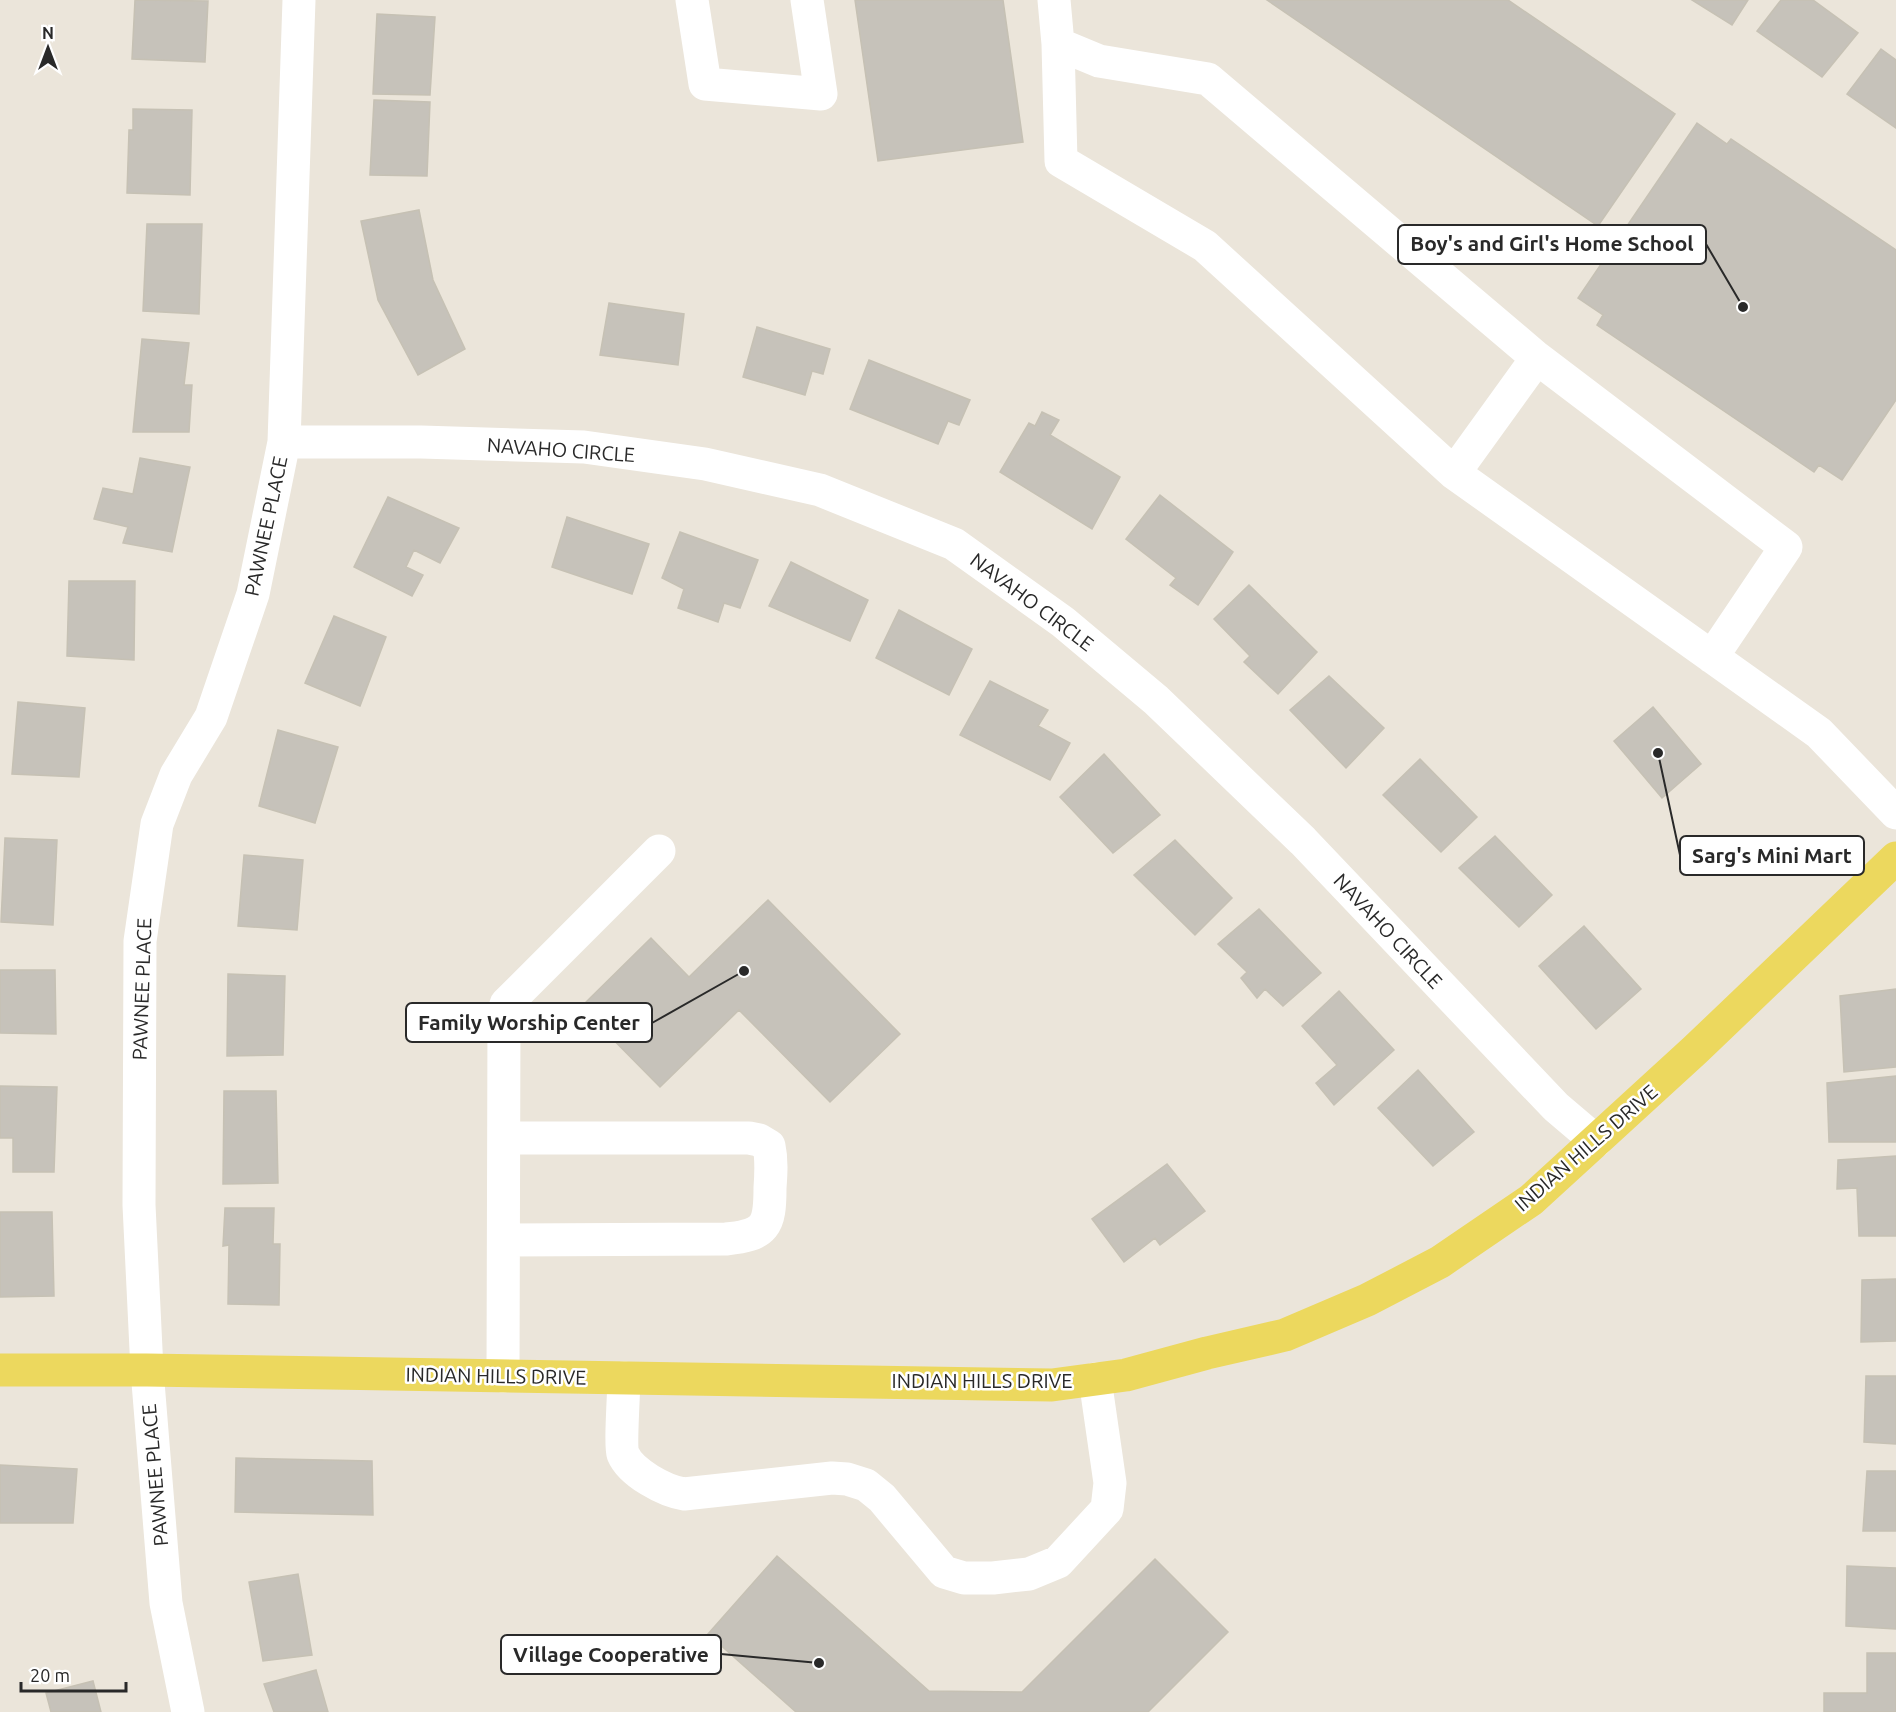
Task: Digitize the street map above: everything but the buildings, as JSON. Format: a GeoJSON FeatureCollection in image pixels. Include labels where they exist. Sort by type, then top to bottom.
{"type":"FeatureCollection","features":[{"type":"Feature","properties":{"kind":"main road","name":"INDIAN HILLS DRIVE"},"geometry":{"type":"LineString","coordinates":[[0,1370],[147,1370],[1052,1385],[1126,1374],[1285,1335],[1367,1300],[1440,1262],[1532,1200],[1695,1050],[1896,858]]}},
{"type":"Feature","properties":{"kind":"street","name":"PAWNEE PLACE"},"geometry":{"type":"LineString","coordinates":[[188,1712],[166,1603],[147,1370],[139,1205],[140,941],[157,824],[176,775],[211,717],[253,594],[284,442],[299,0]]}},
{"type":"Feature","properties":{"kind":"street"},"geometry":{"type":"LineString","coordinates":[[692,0],[705,84],[821,94],[807,0]]}},
{"type":"Feature","properties":{"kind":"street"},"geometry":{"type":"LineString","coordinates":[[1054,0],[1058,44],[1061,161],[1206,246],[1454,473],[1819,734],[1896,813]]}},
{"type":"Feature","properties":{"kind":"street"},"geometry":{"type":"LineString","coordinates":[[1058,44],[1099,61],[1208,79],[1538,358],[1786,547],[1712,657]]}},
{"type":"Feature","properties":{"kind":"street"},"geometry":{"type":"LineString","coordinates":[[1454,473],[1538,358]]}},
{"type":"Feature","properties":{"kind":"street","name":"NAVAHO CIRCLE"},"geometry":{"type":"LineString","coordinates":[[284,442],[421,442],[584,447],[705,464],[820,490],[954,544],[1063,622],[1156,700],[1303,841],[1556,1107],[1596,1141]]}},
{"type":"Feature","properties":{"kind":"street"},"geometry":{"type":"LineString","coordinates":[[504,1376],[504,1016],[506,1004],[659,851]]}},
{"type":"Feature","properties":{"kind":"street"},"geometry":{"type":"LineString","coordinates":[[504,1138],[749,1138],[759,1140],[769,1146],[771,1156],[770,1214],[766,1224],[757,1232],[742,1237],[504,1240]]}},
{"type":"Feature","properties":{"kind":"street"},"geometry":{"type":"LineString","coordinates":[[624,1378],[622,1453],[634,1470],[670,1491],[684,1494],[832,1478],[847,1479],[866,1485],[882,1498],[944,1572],[964,1578],[1029,1574],[1058,1562],[1107,1509],[1110,1483],[1095,1379]]}},
{"type":"Feature","properties":{"kind":"place","name":"Boy's and Girl's Home School"},"geometry":{"type":"Point","coordinates":[1743,307]}},
{"type":"Feature","properties":{"kind":"place","name":"Sarg's Mini Mart"},"geometry":{"type":"Point","coordinates":[1658,753]}},
{"type":"Feature","properties":{"kind":"place","name":"Family Worship Center"},"geometry":{"type":"Point","coordinates":[744,971]}},
{"type":"Feature","properties":{"kind":"place","name":"Village Cooperative"},"geometry":{"type":"Point","coordinates":[819,1663]}}]}
